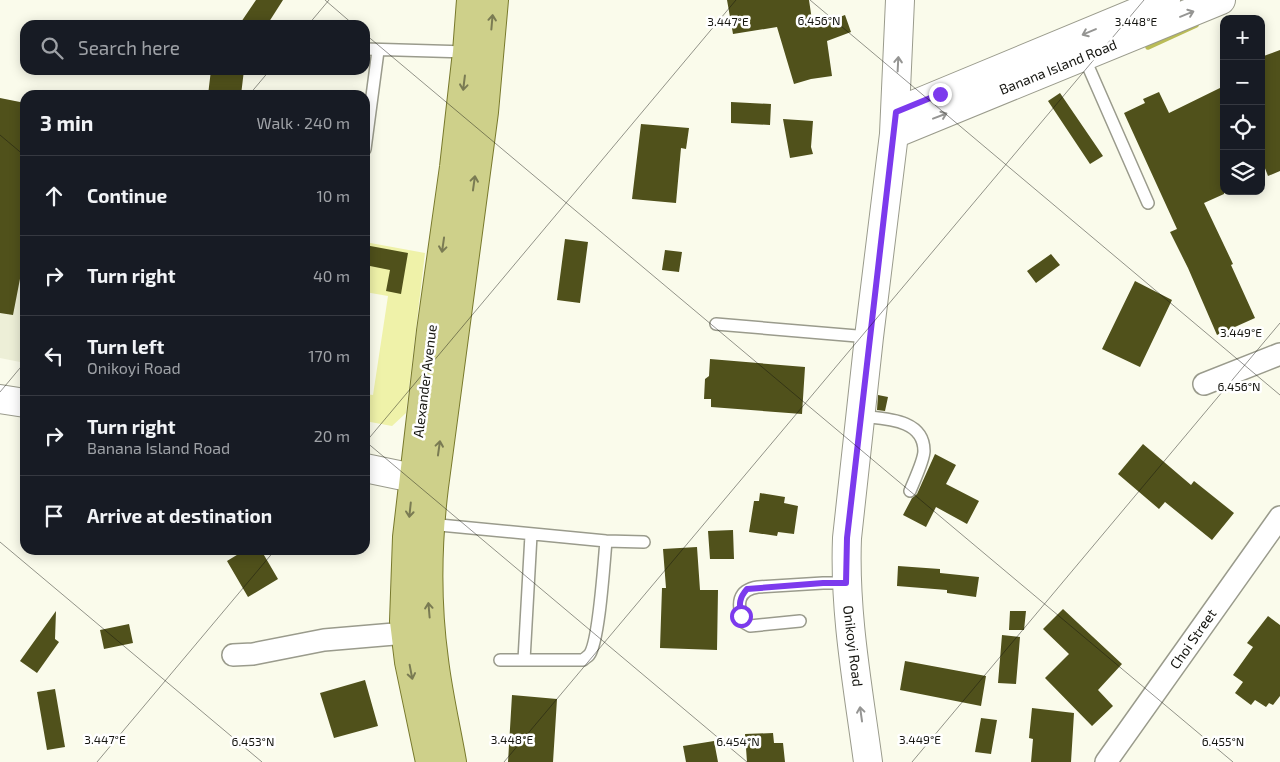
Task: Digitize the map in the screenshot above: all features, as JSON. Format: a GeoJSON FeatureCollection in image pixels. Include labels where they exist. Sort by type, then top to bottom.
{"type":"FeatureCollection","features":[{"type":"Feature","properties":{"kind":"main road","name":"Alexander Avenue"},"geometry":{"type":"LineString","coordinates":[[430,762],[409,662],[404,620],[407,537],[467,52],[471,0]]}},
{"type":"Feature","properties":{"kind":"main road","name":"Alexander Avenue"},"geometry":{"type":"LineString","coordinates":[[452,762],[434,659],[429,601],[428,546],[484,112],[494,0]]}},
{"type":"Feature","properties":{"kind":"street","name":"Onikoyi Road"},"geometry":{"type":"LineString","coordinates":[[868,762],[847,612],[847,538],[895,123],[900,0]]}},
{"type":"Feature","properties":{"kind":"street","name":"Banana Island Road"},"geometry":{"type":"LineString","coordinates":[[895,123],[1165,0]]}},
{"type":"Feature","properties":{"kind":"street","name":"Banana Island Road"},"geometry":{"type":"LineString","coordinates":[[895,123],[1084,56],[1221,0]]}},
{"type":"Feature","properties":{"kind":"street"},"geometry":{"type":"LineString","coordinates":[[1204,384],[1280,354]]}},
{"type":"Feature","properties":{"kind":"street"},"geometry":{"type":"LineString","coordinates":[[0,399],[20,403]]}},
{"type":"Feature","properties":{"kind":"street"},"geometry":{"type":"LineString","coordinates":[[370,469],[413,478]]}},
{"type":"Feature","properties":{"kind":"street","name":"Choi Street"},"geometry":{"type":"LineString","coordinates":[[1106,762],[1280,517]]}},
{"type":"Feature","properties":{"kind":"street"},"geometry":{"type":"LineString","coordinates":[[233,655],[254,654],[324,640],[406,633]]}},
{"type":"Feature","properties":{"kind":"lane"},"geometry":{"type":"LineString","coordinates":[[370,50],[467,52]]}},
{"type":"Feature","properties":{"kind":"lane"},"geometry":{"type":"LineString","coordinates":[[370,111],[378,51]]}},
{"type":"Feature","properties":{"kind":"lane"},"geometry":{"type":"LineString","coordinates":[[1084,56],[1148,203]]}},
{"type":"Feature","properties":{"kind":"lane"},"geometry":{"type":"LineString","coordinates":[[716,324],[869,337]]}},
{"type":"Feature","properties":{"kind":"lane"},"geometry":{"type":"LineString","coordinates":[[860,416],[887,418],[906,424],[922,436],[924,452],[910,491]]}},
{"type":"Feature","properties":{"kind":"lane"},"geometry":{"type":"LineString","coordinates":[[430,524],[531,535],[644,542]]}},
{"type":"Feature","properties":{"kind":"lane"},"geometry":{"type":"LineString","coordinates":[[524,660],[531,535]]}},
{"type":"Feature","properties":{"kind":"lane"},"geometry":{"type":"LineString","coordinates":[[500,660],[583,660],[589,655],[593,647],[598,624],[606,541]]}},
{"type":"Feature","properties":{"kind":"lane"},"geometry":{"type":"LineString","coordinates":[[800,621],[750,626],[743,622],[741,616],[739,604],[741,595],[747,589],[758,587],[846,583]]}},
{"type":"Feature","properties":{"kind":"shaded area"},"geometry":{"type":"Polygon","coordinates":[[[0,183],[20,187],[20,362],[0,358],[0,183]]]}},
{"type":"Feature","properties":{"kind":"green space"},"geometry":{"type":"Polygon","coordinates":[[[370,243],[425,253],[406,413],[392,426],[370,422],[370,395],[373,395],[388,296],[370,293],[370,243]]]}},
{"type":"Feature","properties":{"kind":"building"},"geometry":{"type":"Polygon","coordinates":[[[256,0],[283,0],[270,20],[242,20],[256,0]]]}},
{"type":"Feature","properties":{"kind":"building"},"geometry":{"type":"Polygon","coordinates":[[[727,0],[809,0],[813,27],[845,15],[851,32],[827,41],[832,76],[794,84],[777,27],[733,34],[727,0]]]}},
{"type":"Feature","properties":{"kind":"building"},"geometry":{"type":"Polygon","coordinates":[[[1280,50],[1280,171],[1268,176],[1265,168],[1265,56],[1280,50]]]}},
{"type":"Feature","properties":{"kind":"building"},"geometry":{"type":"Polygon","coordinates":[[[210,75],[243,75],[242,90],[209,90],[210,75]]]}},
{"type":"Feature","properties":{"kind":"building"},"geometry":{"type":"Polygon","coordinates":[[[1220,88],[1220,195],[1222,195],[1204,203],[1233,264],[1231,265],[1255,318],[1217,335],[1170,232],[1177,229],[1124,113],[1145,103],[1143,99],[1159,92],[1169,113],[1220,88]]]}},
{"type":"Feature","properties":{"kind":"building"},"geometry":{"type":"Polygon","coordinates":[[[1060,93],[1103,156],[1090,164],[1048,101],[1060,93]]]}},
{"type":"Feature","properties":{"kind":"building"},"geometry":{"type":"Polygon","coordinates":[[[0,98],[20,102],[20,279],[13,315],[0,313],[0,98]]]}},
{"type":"Feature","properties":{"kind":"building"},"geometry":{"type":"Polygon","coordinates":[[[731,102],[771,104],[770,125],[731,123],[731,102]]]}},
{"type":"Feature","properties":{"kind":"building"},"geometry":{"type":"Polygon","coordinates":[[[783,119],[813,121],[811,147],[813,154],[790,158],[783,119]]]}},
{"type":"Feature","properties":{"kind":"building"},"geometry":{"type":"Polygon","coordinates":[[[641,124],[689,128],[686,149],[681,148],[676,203],[632,199],[641,124]]]}},
{"type":"Feature","properties":{"kind":"building"},"geometry":{"type":"Polygon","coordinates":[[[565,239],[588,242],[580,303],[557,300],[565,239]]]}},
{"type":"Feature","properties":{"kind":"building"},"geometry":{"type":"Polygon","coordinates":[[[370,246],[408,253],[401,294],[386,291],[390,270],[370,266],[370,246]]]}},
{"type":"Feature","properties":{"kind":"building"},"geometry":{"type":"Polygon","coordinates":[[[665,250],[682,252],[679,272],[662,270],[665,250]]]}},
{"type":"Feature","properties":{"kind":"building"},"geometry":{"type":"Polygon","coordinates":[[[1051,254],[1060,265],[1036,283],[1027,271],[1051,254]]]}},
{"type":"Feature","properties":{"kind":"building"},"geometry":{"type":"Polygon","coordinates":[[[1135,281],[1172,300],[1140,367],[1102,349],[1135,281]]]}},
{"type":"Feature","properties":{"kind":"building"},"geometry":{"type":"Polygon","coordinates":[[[710,359],[805,367],[802,414],[711,407],[711,399],[704,399],[705,379],[709,376],[710,359]]]}},
{"type":"Feature","properties":{"kind":"building"},"geometry":{"type":"Polygon","coordinates":[[[878,395],[888,397],[885,411],[877,410],[878,395]]]}},
{"type":"Feature","properties":{"kind":"building"},"geometry":{"type":"Polygon","coordinates":[[[1143,444],[1191,485],[1194,481],[1234,513],[1212,540],[1165,502],[1159,509],[1118,474],[1143,444]]]}},
{"type":"Feature","properties":{"kind":"building"},"geometry":{"type":"Polygon","coordinates":[[[935,454],[956,465],[946,484],[979,501],[967,524],[936,507],[926,527],[903,515],[912,498],[917,494],[935,454]]]}},
{"type":"Feature","properties":{"kind":"building"},"geometry":{"type":"Polygon","coordinates":[[[760,493],[785,497],[784,503],[798,506],[794,534],[778,532],[777,536],[749,532],[754,501],[759,501],[760,493]]]}},
{"type":"Feature","properties":{"kind":"building"},"geometry":{"type":"Polygon","coordinates":[[[733,530],[734,559],[710,559],[708,531],[733,530]]]}},
{"type":"Feature","properties":{"kind":"building"},"geometry":{"type":"Polygon","coordinates":[[[697,547],[700,590],[718,590],[717,650],[660,648],[662,588],[666,588],[663,549],[697,547]]]}},
{"type":"Feature","properties":{"kind":"building"},"geometry":{"type":"Polygon","coordinates":[[[237,555],[264,555],[278,579],[248,597],[227,561],[237,555]]]}},
{"type":"Feature","properties":{"kind":"building"},"geometry":{"type":"Polygon","coordinates":[[[898,566],[940,569],[940,573],[979,577],[976,597],[947,593],[947,590],[897,586],[898,566]]]}},
{"type":"Feature","properties":{"kind":"building"},"geometry":{"type":"Polygon","coordinates":[[[1063,609],[1122,664],[1098,690],[1113,706],[1092,726],[1045,678],[1069,654],[1043,629],[1063,609]]]}},
{"type":"Feature","properties":{"kind":"building"},"geometry":{"type":"Polygon","coordinates":[[[56,611],[55,639],[59,642],[37,673],[20,661],[56,611]]]}},
{"type":"Feature","properties":{"kind":"building"},"geometry":{"type":"Polygon","coordinates":[[[1010,611],[1026,611],[1024,630],[1009,630],[1010,611]]]}},
{"type":"Feature","properties":{"kind":"building"},"geometry":{"type":"Polygon","coordinates":[[[1268,616],[1280,625],[1280,696],[1273,705],[1269,703],[1266,707],[1255,700],[1251,705],[1235,693],[1243,682],[1233,675],[1253,647],[1247,643],[1268,616]]]}},
{"type":"Feature","properties":{"kind":"building"},"geometry":{"type":"Polygon","coordinates":[[[129,624],[133,643],[104,649],[100,630],[129,624]]]}},
{"type":"Feature","properties":{"kind":"building"},"geometry":{"type":"Polygon","coordinates":[[[1002,635],[1020,637],[1016,684],[998,683],[1002,635]]]}},
{"type":"Feature","properties":{"kind":"building"},"geometry":{"type":"Polygon","coordinates":[[[905,661],[986,676],[981,706],[900,690],[905,661]]]}},
{"type":"Feature","properties":{"kind":"building"},"geometry":{"type":"Polygon","coordinates":[[[365,680],[378,726],[334,738],[320,693],[365,680]]]}},
{"type":"Feature","properties":{"kind":"building"},"geometry":{"type":"Polygon","coordinates":[[[55,689],[65,747],[47,750],[37,692],[55,689]]]}},
{"type":"Feature","properties":{"kind":"building"},"geometry":{"type":"Polygon","coordinates":[[[512,695],[557,699],[553,762],[508,762],[512,695]]]}},
{"type":"Feature","properties":{"kind":"building"},"geometry":{"type":"Polygon","coordinates":[[[1032,708],[1074,713],[1071,762],[1031,762],[1033,739],[1029,738],[1032,708]]]}},
{"type":"Feature","properties":{"kind":"building"},"geometry":{"type":"Polygon","coordinates":[[[981,718],[997,720],[991,754],[975,752],[981,718]]]}},
{"type":"Feature","properties":{"kind":"building"},"geometry":{"type":"Polygon","coordinates":[[[773,733],[774,743],[783,743],[785,762],[747,762],[745,734],[773,733]]]}},
{"type":"Feature","properties":{"kind":"building"},"geometry":{"type":"Polygon","coordinates":[[[714,741],[718,762],[686,762],[683,746],[714,741]]]}},
{"type":"Feature","properties":{"kind":"waterway"},"geometry":{"type":"LineString","coordinates":[[1148,47],[1196,25]]}},
{"type":"Feature","properties":{"kind":"route"},"geometry":{"type":"LineString","coordinates":[[741,616],[739,604],[741,595],[747,589],[846,583],[847,538],[896,112],[940,94]]}}]}
